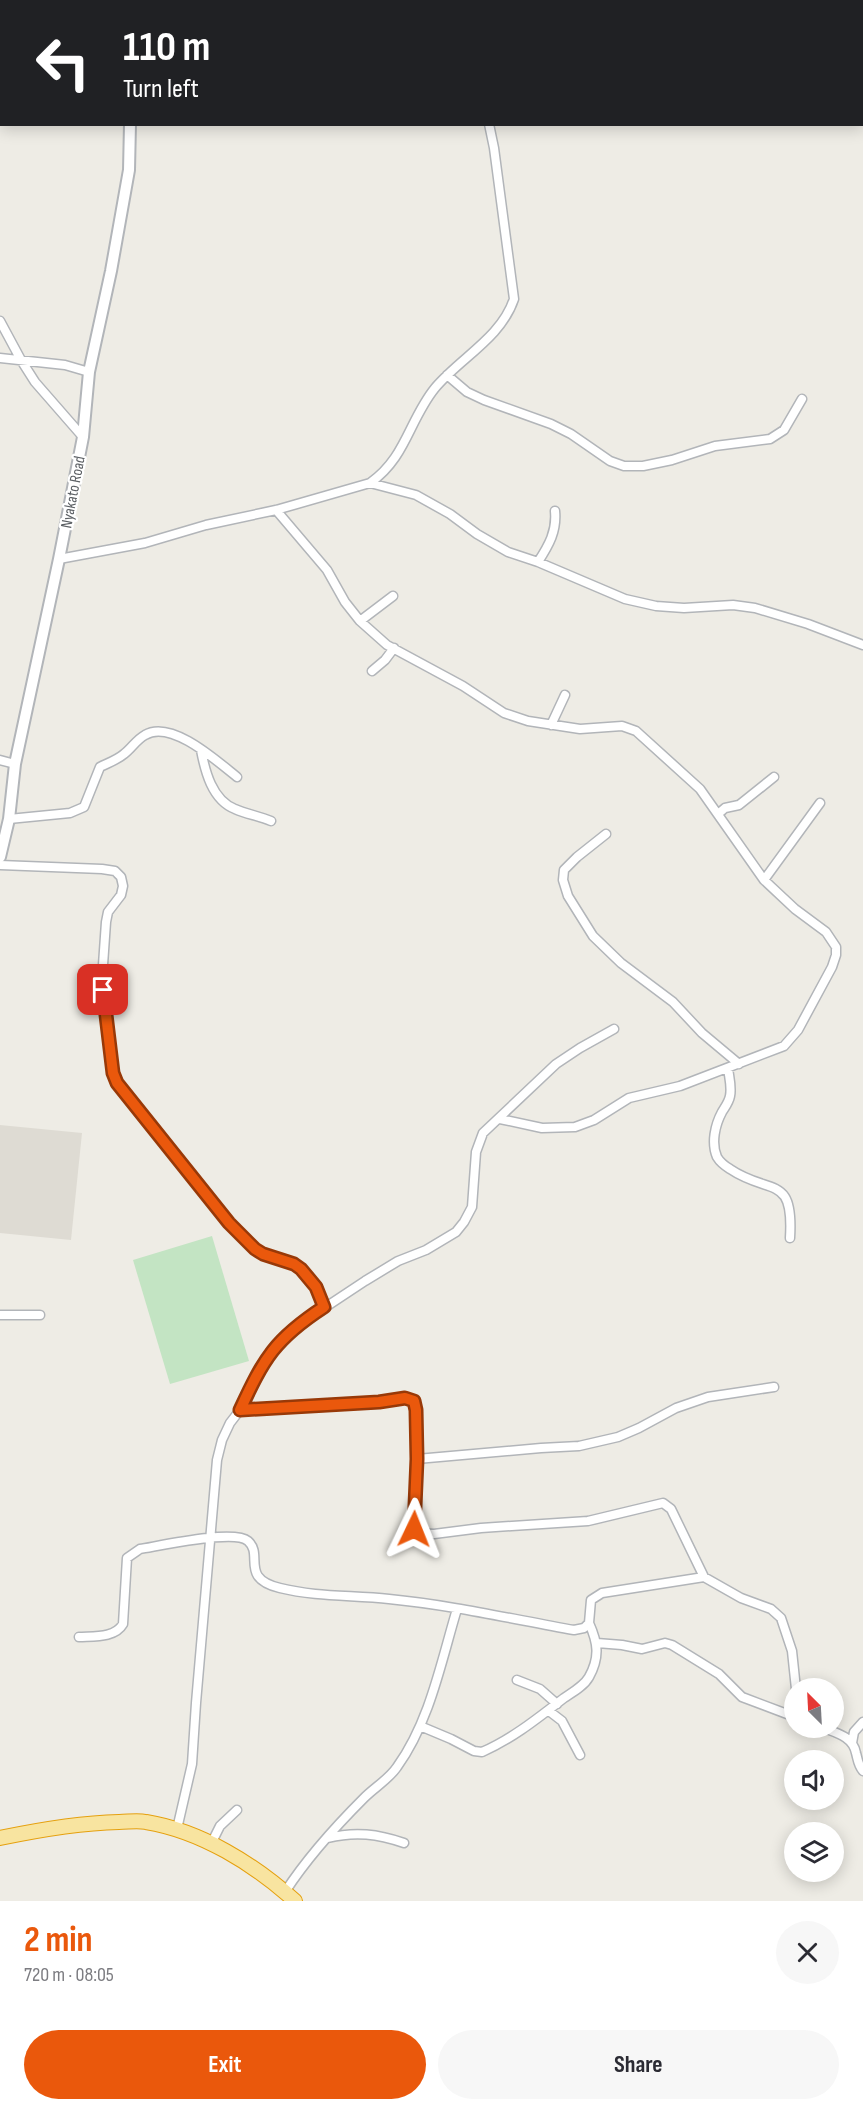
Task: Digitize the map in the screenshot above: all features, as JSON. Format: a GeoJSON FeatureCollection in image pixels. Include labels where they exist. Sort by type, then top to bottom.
{"type":"FeatureCollection","features":[{"type":"Feature","properties":{"kind":"highway"},"geometry":{"type":"LineString","coordinates":[[0,1838],[101,1823],[144,1821],[177,1830],[210,1844],[254,1869],[290,1897]]}},
{"type":"Feature","properties":{"kind":"street","name":"Nyakato Road"},"geometry":{"type":"LineString","coordinates":[[0,857],[9,819],[15,764],[83,437],[89,372],[111,271],[129,170],[130,126]]}},
{"type":"Feature","properties":{"kind":"street"},"geometry":{"type":"LineString","coordinates":[[59,559],[134,545],[206,525],[276,510],[370,483],[378,477],[398,455],[422,405],[447,375],[504,320],[514,299],[489,126]]}},
{"type":"Feature","properties":{"kind":"street"},"geometry":{"type":"LineString","coordinates":[[0,321],[35,382],[83,437]]}},
{"type":"Feature","properties":{"kind":"street"},"geometry":{"type":"LineString","coordinates":[[0,358],[65,365],[89,372]]}},
{"type":"Feature","properties":{"kind":"street"},"geometry":{"type":"LineString","coordinates":[[447,375],[467,392],[551,424],[571,434],[610,461],[624,466],[643,466],[672,460],[714,446],[770,439],[784,430],[802,399]]}},
{"type":"Feature","properties":{"kind":"street"},"geometry":{"type":"LineString","coordinates":[[370,483],[416,495],[508,552],[538,562],[625,599],[656,606],[684,608],[733,605],[755,608],[808,624],[863,645]]}},
{"type":"Feature","properties":{"kind":"street"},"geometry":{"type":"LineString","coordinates":[[276,510],[327,570],[345,602],[360,621],[394,648],[463,686],[504,713],[528,721],[580,729],[629,727],[656,748],[700,789],[764,880],[795,909],[826,932],[836,947],[832,967],[792,1038],[784,1046],[680,1086],[629,1098],[594,1120],[575,1126],[542,1128],[500,1119]]}},
{"type":"Feature","properties":{"kind":"street"},"geometry":{"type":"LineString","coordinates":[[538,562],[555,530],[555,511]]}},
{"type":"Feature","properties":{"kind":"street"},"geometry":{"type":"LineString","coordinates":[[360,621],[393,596]]}},
{"type":"Feature","properties":{"kind":"street"},"geometry":{"type":"LineString","coordinates":[[372,671],[386,660],[394,648]]}},
{"type":"Feature","properties":{"kind":"street"},"geometry":{"type":"LineString","coordinates":[[550,725],[565,695]]}},
{"type":"Feature","properties":{"kind":"street"},"geometry":{"type":"LineString","coordinates":[[9,819],[69,813],[84,807],[100,767],[117,759],[136,741],[151,732],[160,730],[177,735],[237,777]]}},
{"type":"Feature","properties":{"kind":"street"},"geometry":{"type":"LineString","coordinates":[[201,750],[210,781],[218,797],[234,809],[271,821]]}},
{"type":"Feature","properties":{"kind":"street"},"geometry":{"type":"LineString","coordinates":[[0,760],[15,764]]}},
{"type":"Feature","properties":{"kind":"street"},"geometry":{"type":"LineString","coordinates":[[718,814],[725,808],[739,805],[774,777]]}},
{"type":"Feature","properties":{"kind":"street"},"geometry":{"type":"LineString","coordinates":[[764,880],[820,803]]}},
{"type":"Feature","properties":{"kind":"street"},"geometry":{"type":"LineString","coordinates":[[606,834],[564,870],[564,887],[572,904],[593,936],[608,952],[673,1002],[702,1033],[739,1064]]}},
{"type":"Feature","properties":{"kind":"street"},"geometry":{"type":"LineString","coordinates":[[0,865],[102,869],[115,871],[120,877],[123,886],[121,895],[108,912],[106,922],[104,965],[105,1012],[115,1080],[139,1113],[229,1223],[255,1249],[301,1269],[316,1287],[324,1307]]}},
{"type":"Feature","properties":{"kind":"street"},"geometry":{"type":"LineString","coordinates":[[177,1830],[192,1764],[216,1460],[230,1423],[240,1410],[270,1352],[291,1330],[398,1261],[426,1250],[456,1232],[471,1207],[476,1152],[483,1133],[556,1064],[580,1047],[614,1029]]}},
{"type":"Feature","properties":{"kind":"street"},"geometry":{"type":"LineString","coordinates":[[728,1068],[730,1097],[715,1132],[717,1156],[722,1163],[737,1174],[783,1193],[792,1214],[790,1238]]}},
{"type":"Feature","properties":{"kind":"street"},"geometry":{"type":"LineString","coordinates":[[0,1316],[40,1315]]}},
{"type":"Feature","properties":{"kind":"street"},"geometry":{"type":"LineString","coordinates":[[417,1459],[588,1444],[618,1437],[683,1405],[708,1397],[774,1387]]}},
{"type":"Feature","properties":{"kind":"street"},"geometry":{"type":"LineString","coordinates":[[240,1410],[409,1398],[416,1405],[417,1459],[413,1522],[416,1533],[434,1534],[481,1528],[588,1521],[663,1503],[671,1509],[704,1577],[741,1598],[771,1609],[781,1618],[792,1651],[795,1678]]}},
{"type":"Feature","properties":{"kind":"street"},"geometry":{"type":"LineString","coordinates":[[79,1637],[112,1633],[121,1629],[124,1616],[127,1558],[131,1554],[140,1549],[209,1537],[245,1539],[249,1542],[255,1572],[267,1583],[278,1588],[316,1595],[389,1599],[573,1630],[584,1628],[590,1623]]}},
{"type":"Feature","properties":{"kind":"street"},"geometry":{"type":"LineString","coordinates":[[420,1726],[474,1751],[482,1752],[531,1724],[586,1682],[596,1656],[597,1643],[590,1623],[591,1600],[602,1593],[704,1577]]}},
{"type":"Feature","properties":{"kind":"street"},"geometry":{"type":"LineString","coordinates":[[290,1897],[303,1865],[370,1791],[397,1768],[420,1726],[457,1610]]}},
{"type":"Feature","properties":{"kind":"street"},"geometry":{"type":"LineString","coordinates":[[597,1643],[642,1649],[665,1643],[672,1645],[719,1674],[742,1697],[784,1713]]}},
{"type":"Feature","properties":{"kind":"street"},"geometry":{"type":"LineString","coordinates":[[517,1680],[540,1689],[557,1704]]}},
{"type":"Feature","properties":{"kind":"street"},"geometry":{"type":"LineString","coordinates":[[549,1711],[562,1721],[580,1755]]}},
{"type":"Feature","properties":{"kind":"street"},"geometry":{"type":"LineString","coordinates":[[852,1743],[854,1732],[863,1722]]}},
{"type":"Feature","properties":{"kind":"street"},"geometry":{"type":"LineString","coordinates":[[844,1737],[852,1743],[859,1767],[863,1771]]}},
{"type":"Feature","properties":{"kind":"street"},"geometry":{"type":"LineString","coordinates":[[210,1844],[220,1826],[237,1810]]}},
{"type":"Feature","properties":{"kind":"street"},"geometry":{"type":"LineString","coordinates":[[327,1838],[357,1833],[382,1836],[404,1843]]}},
{"type":"Feature","properties":{"kind":"shaded area"},"geometry":{"type":"Polygon","coordinates":[[[0,1125],[82,1133],[71,1240],[0,1233],[0,1125]]]}},
{"type":"Feature","properties":{"kind":"green space"},"geometry":{"type":"Polygon","coordinates":[[[212,1236],[249,1361],[170,1384],[133,1260],[212,1236]]]}},
{"type":"Feature","properties":{"kind":"route"},"geometry":{"type":"LineString","coordinates":[[103,990],[113,1073],[117,1083],[229,1223],[255,1249],[301,1269],[316,1287],[324,1307],[291,1330],[270,1352],[240,1410],[379,1402],[405,1398],[414,1401],[417,1459],[414,1529]]}}]}
